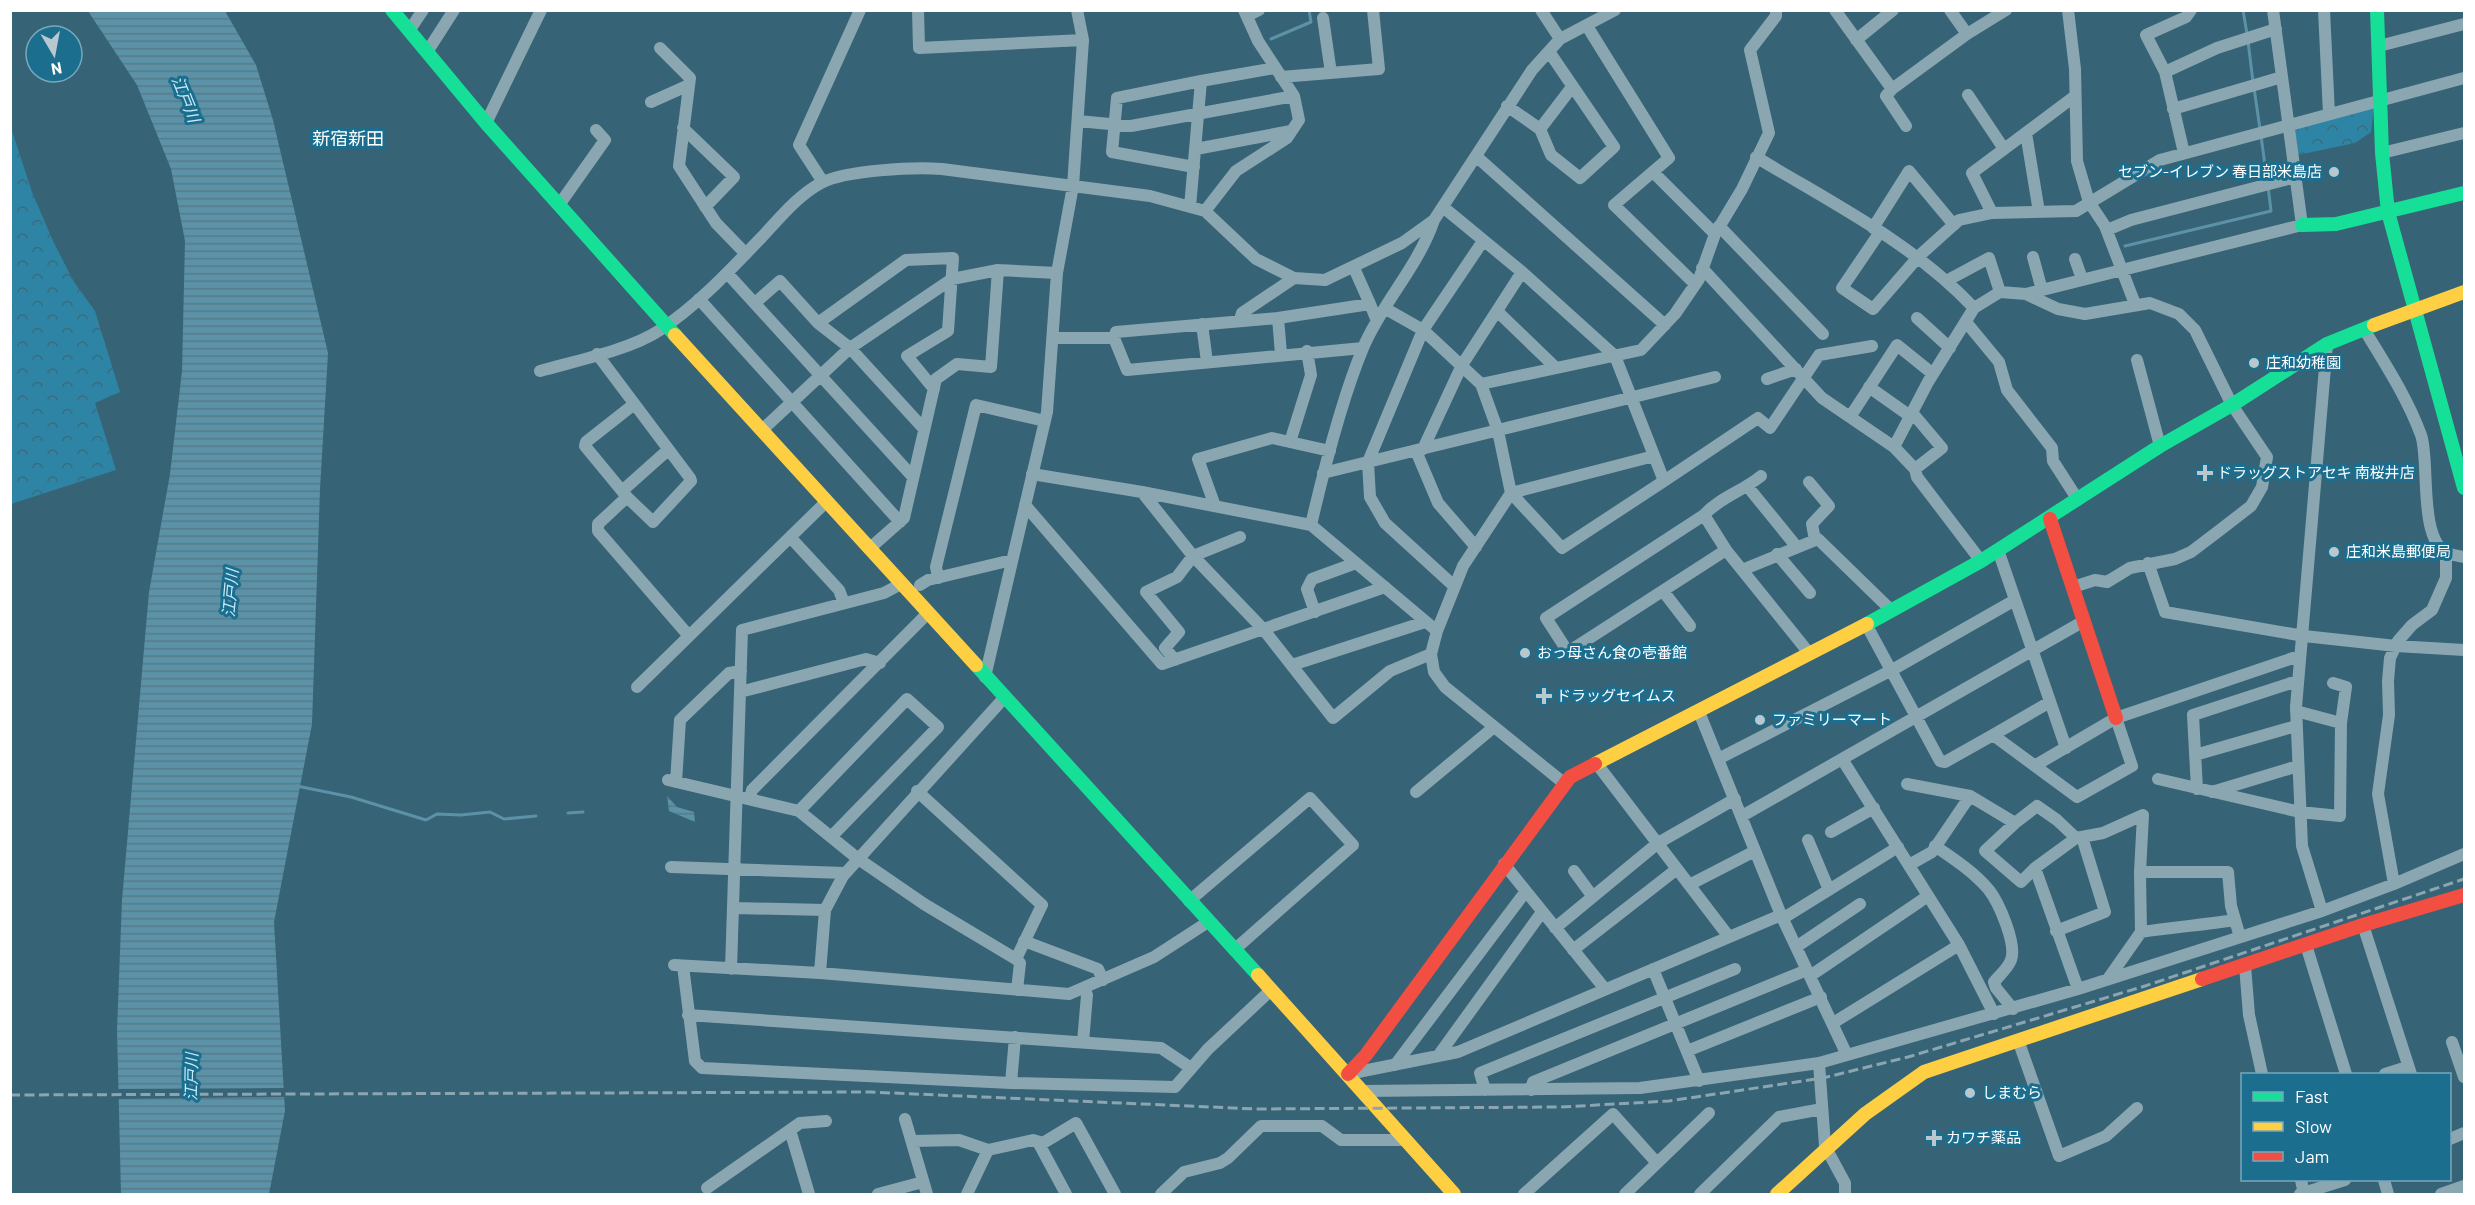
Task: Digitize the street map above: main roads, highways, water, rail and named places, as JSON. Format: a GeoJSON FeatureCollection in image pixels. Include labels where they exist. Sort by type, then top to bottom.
{"type":"FeatureCollection","features":[{"type":"Feature","properties":{"kind":"water","name":"江戸川"},"geometry":{"type":"Polygon","coordinates":[[[88,11],[225,11],[256,65],[273,120],[328,353],[320,489],[312,724],[274,922],[285,1111],[269,1194],[121,1194],[117,1030],[122,900],[149,592],[170,474],[182,371],[185,241],[171,169],[137,85],[88,11]]]}},
{"type":"Feature","properties":{"kind":"water"},"geometry":{"type":"Polygon","coordinates":[[[667,796],[677,807],[694,812],[695,822],[669,811],[667,796]]]}},
{"type":"Feature","properties":{"kind":"waterway"},"geometry":{"type":"LineString","coordinates":[[1271,39],[1311,22],[1309,10]]}},
{"type":"Feature","properties":{"kind":"waterway"},"geometry":{"type":"LineString","coordinates":[[2243,10],[2247,34]]}},
{"type":"Feature","properties":{"kind":"waterway"},"geometry":{"type":"LineString","coordinates":[[2248,41],[2253,82]]}},
{"type":"Feature","properties":{"kind":"waterway"},"geometry":{"type":"LineString","coordinates":[[2254,88],[2260,129]]}},
{"type":"Feature","properties":{"kind":"waterway"},"geometry":{"type":"LineString","coordinates":[[2261,136],[2267,180]]}},
{"type":"Feature","properties":{"kind":"waterway"},"geometry":{"type":"LineString","coordinates":[[2125,246],[2271,211],[2268,186]]}},
{"type":"Feature","properties":{"kind":"waterway"},"geometry":{"type":"LineString","coordinates":[[297,786],[351,797],[426,820],[437,814],[461,815],[490,812],[504,819],[536,816]]}},
{"type":"Feature","properties":{"kind":"waterway"},"geometry":{"type":"LineString","coordinates":[[568,813],[583,812]]}},
{"type":"Feature","properties":{"kind":"railway"},"geometry":{"type":"LineString","coordinates":[[10,1095],[870,1092],[1256,1109],[1561,1107],[1669,1101],[1823,1078],[1908,1057],[2145,986],[2464,879]]}},
{"type":"Feature","properties":{"kind":"place","name":"セブン-イレブン 春日部米島店"},"geometry":{"type":"Point","coordinates":[2334,172]}},
{"type":"Feature","properties":{"kind":"place","name":"庄和幼稚園"},"geometry":{"type":"Point","coordinates":[2254,363]}},
{"type":"Feature","properties":{"kind":"place","name":"ドラッグストアセキ 南桜井店"},"geometry":{"type":"Point","coordinates":[2205,473]}},
{"type":"Feature","properties":{"kind":"place","name":"庄和米島郵便局"},"geometry":{"type":"Point","coordinates":[2334,552]}},
{"type":"Feature","properties":{"kind":"place","name":"おっ母さん食の壱番館"},"geometry":{"type":"Point","coordinates":[1525,653]}},
{"type":"Feature","properties":{"kind":"place","name":"ドラッグセイムス"},"geometry":{"type":"Point","coordinates":[1544,696]}},
{"type":"Feature","properties":{"kind":"place","name":"ファミリーマート"},"geometry":{"type":"Point","coordinates":[1760,720]}},
{"type":"Feature","properties":{"kind":"place","name":"しまむら"},"geometry":{"type":"Point","coordinates":[1970,1093]}},
{"type":"Feature","properties":{"kind":"place","name":"カワチ薬品"},"geometry":{"type":"Point","coordinates":[1934,1138]}},
{"type":"Feature","properties":{"kind":"district","name":"新宿新田"},"geometry":{"type":"Point","coordinates":[348,139]}}]}
